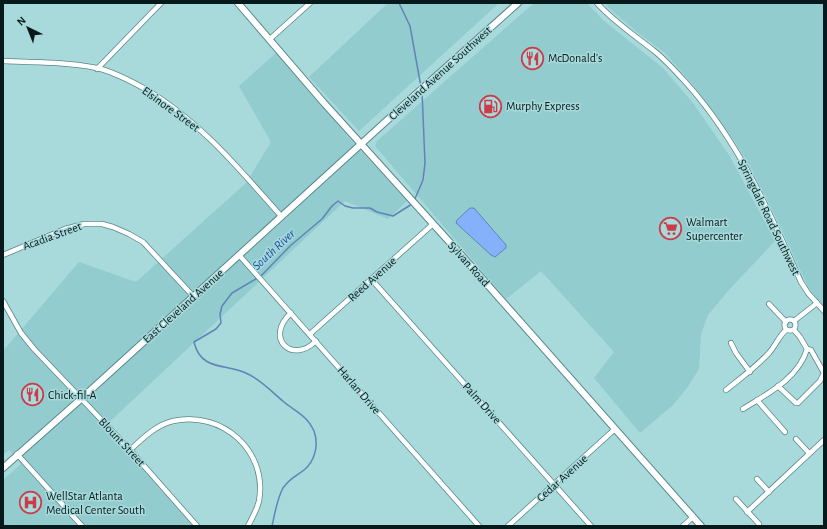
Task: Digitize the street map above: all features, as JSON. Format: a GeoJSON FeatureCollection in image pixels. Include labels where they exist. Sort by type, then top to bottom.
{"type":"FeatureCollection","features":[{"type":"Feature","properties":{"kind":"main road","name":"Sylvan Road"},"geometry":{"type":"LineString","coordinates":[[238,3],[361,144],[701,526]]}},
{"type":"Feature","properties":{"kind":"main road","name":"Cleveland Avenue Southwest"},"geometry":{"type":"LineString","coordinates":[[361,144],[518,3]]}},
{"type":"Feature","properties":{"kind":"main road","name":"East Cleveland Avenue"},"geometry":{"type":"LineString","coordinates":[[3,468],[361,144]]}},
{"type":"Feature","properties":{"kind":"street"},"geometry":{"type":"LineString","coordinates":[[97,69],[161,3]]}},
{"type":"Feature","properties":{"kind":"street"},"geometry":{"type":"LineString","coordinates":[[270,39],[310,3]]}},
{"type":"Feature","properties":{"kind":"street","name":"Springdale Road Southwest"},"geometry":{"type":"LineString","coordinates":[[597,3],[636,38],[654,51],[689,86],[720,126],[758,188],[801,282],[824,311]]}},
{"type":"Feature","properties":{"kind":"street","name":"Elsinore Street"},"geometry":{"type":"LineString","coordinates":[[3,61],[72,64],[97,69],[116,75],[138,85],[185,116],[216,144],[281,216]]}},
{"type":"Feature","properties":{"kind":"street","name":"Acadia Street"},"geometry":{"type":"LineString","coordinates":[[3,255],[64,229],[84,224],[102,224],[129,234],[143,242],[193,296]]}},
{"type":"Feature","properties":{"kind":"street","name":"Reed Avenue"},"geometry":{"type":"LineString","coordinates":[[310,334],[433,224]]}},
{"type":"Feature","properties":{"kind":"street","name":"Harlan Drive"},"geometry":{"type":"LineString","coordinates":[[239,255],[479,526]]}},
{"type":"Feature","properties":{"kind":"street","name":"Palm Drive"},"geometry":{"type":"LineString","coordinates":[[372,280],[591,526]]}},
{"type":"Feature","properties":{"kind":"street","name":"Blount Street"},"geometry":{"type":"LineString","coordinates":[[3,301],[20,333],[130,450],[197,526]]}},
{"type":"Feature","properties":{"kind":"street"},"geometry":{"type":"LineString","coordinates":[[786,322],[791,320],[794,321],[817,303]]}},
{"type":"Feature","properties":{"kind":"street"},"geometry":{"type":"LineString","coordinates":[[769,304],[786,322]]}},
{"type":"Feature","properties":{"kind":"street"},"geometry":{"type":"LineString","coordinates":[[291,313],[285,318],[280,327],[280,336],[283,343],[291,349],[300,351],[308,348],[316,341]]}},
{"type":"Feature","properties":{"kind":"street"},"geometry":{"type":"LineString","coordinates":[[794,321],[796,325],[794,330]]}},
{"type":"Feature","properties":{"kind":"street"},"geometry":{"type":"LineString","coordinates":[[786,322],[784,327],[786,330]]}},
{"type":"Feature","properties":{"kind":"street"},"geometry":{"type":"LineString","coordinates":[[726,390],[750,372],[771,350],[781,334],[786,330],[794,330]]}},
{"type":"Feature","properties":{"kind":"street"},"geometry":{"type":"LineString","coordinates":[[778,386],[796,403],[798,403],[820,381],[824,373],[811,350],[807,349],[794,330]]}},
{"type":"Feature","properties":{"kind":"street"},"geometry":{"type":"LineString","coordinates":[[731,343],[736,353],[750,372]]}},
{"type":"Feature","properties":{"kind":"street"},"geometry":{"type":"LineString","coordinates":[[743,409],[778,386],[796,370],[804,358],[807,349]]}},
{"type":"Feature","properties":{"kind":"street"},"geometry":{"type":"LineString","coordinates":[[757,400],[785,432]]}},
{"type":"Feature","properties":{"kind":"street"},"geometry":{"type":"LineString","coordinates":[[130,450],[158,427],[187,419],[204,420],[232,432],[252,456],[258,471],[260,486],[259,501],[248,526]]}},
{"type":"Feature","properties":{"kind":"street","name":"Cedar Avenue"},"geometry":{"type":"LineString","coordinates":[[508,526],[615,429]]}},
{"type":"Feature","properties":{"kind":"street"},"geometry":{"type":"LineString","coordinates":[[796,439],[809,453]]}},
{"type":"Feature","properties":{"kind":"street"},"geometry":{"type":"LineString","coordinates":[[747,512],[824,440]]}},
{"type":"Feature","properties":{"kind":"street"},"geometry":{"type":"LineString","coordinates":[[18,454],[82,526]]}},
{"type":"Feature","properties":{"kind":"street"},"geometry":{"type":"LineString","coordinates":[[757,479],[769,492]]}},
{"type":"Feature","properties":{"kind":"street"},"geometry":{"type":"LineString","coordinates":[[736,499],[759,524]]}},
{"type":"Feature","properties":{"kind":"street"},"geometry":{"type":"LineString","coordinates":[[683,526],[693,517]]}},
{"type":"Feature","properties":{"kind":"shaded area"},"geometry":{"type":"Polygon","coordinates":[[[388,3],[499,3],[359,131],[309,77],[388,3]]]}},
{"type":"Feature","properties":{"kind":"shaded area"},"geometry":{"type":"Polygon","coordinates":[[[534,3],[587,3],[603,20],[663,68],[693,103],[729,155],[775,241],[728,291],[708,315],[701,334],[699,369],[687,388],[673,405],[640,433],[594,378],[614,352],[541,271],[506,299],[375,146],[377,141],[534,3]]]}},
{"type":"Feature","properties":{"kind":"shaded area"},"geometry":{"type":"Polygon","coordinates":[[[605,3],[824,3],[824,307],[808,287],[782,230],[749,164],[732,138],[693,85],[666,54],[637,32],[605,3]]]}},
{"type":"Feature","properties":{"kind":"shaded area"},"geometry":{"type":"Polygon","coordinates":[[[276,53],[350,139],[407,201],[388,219],[345,201],[104,427],[197,526],[3,526],[3,480],[21,464],[9,450],[3,455],[3,351],[79,262],[136,282],[246,183],[271,142],[239,86],[276,53]]]}},
{"type":"Feature","properties":{"kind":"water"},"geometry":{"type":"Polygon","coordinates":[[[470,208],[474,208],[506,245],[506,248],[495,257],[456,223],[457,220],[470,208]]]}},
{"type":"Feature","properties":{"kind":"waterway","name":"South River"},"geometry":{"type":"LineString","coordinates":[[399,3],[410,26],[421,87]]}},
{"type":"Feature","properties":{"kind":"waterway","name":"South River"},"geometry":{"type":"LineString","coordinates":[[414,201],[423,180],[425,163],[422,91]]}},
{"type":"Feature","properties":{"kind":"waterway","name":"South River"},"geometry":{"type":"LineString","coordinates":[[272,526],[283,488],[311,462],[316,447],[314,431],[303,417],[266,386],[248,374],[216,365],[202,358],[197,352],[194,342],[216,329],[221,323],[220,314],[222,306],[232,293],[261,276],[290,246],[322,219],[338,201],[345,206],[353,208],[370,208],[377,212],[393,216],[412,204]]}},
{"type":"Feature","properties":{"kind":"place","name":"McDonald's"},"geometry":{"type":"Point","coordinates":[532,58]}},
{"type":"Feature","properties":{"kind":"place","name":"Murphy Express"},"geometry":{"type":"Point","coordinates":[491,106]}},
{"type":"Feature","properties":{"kind":"place","name":"Walmart Supercenter"},"geometry":{"type":"Point","coordinates":[670,229]}},
{"type":"Feature","properties":{"kind":"place","name":"Chick-fil-A"},"geometry":{"type":"Point","coordinates":[32,395]}},
{"type":"Feature","properties":{"kind":"place","name":"WellStar Atlanta Medical Center South"},"geometry":{"type":"Point","coordinates":[30,503]}}]}
